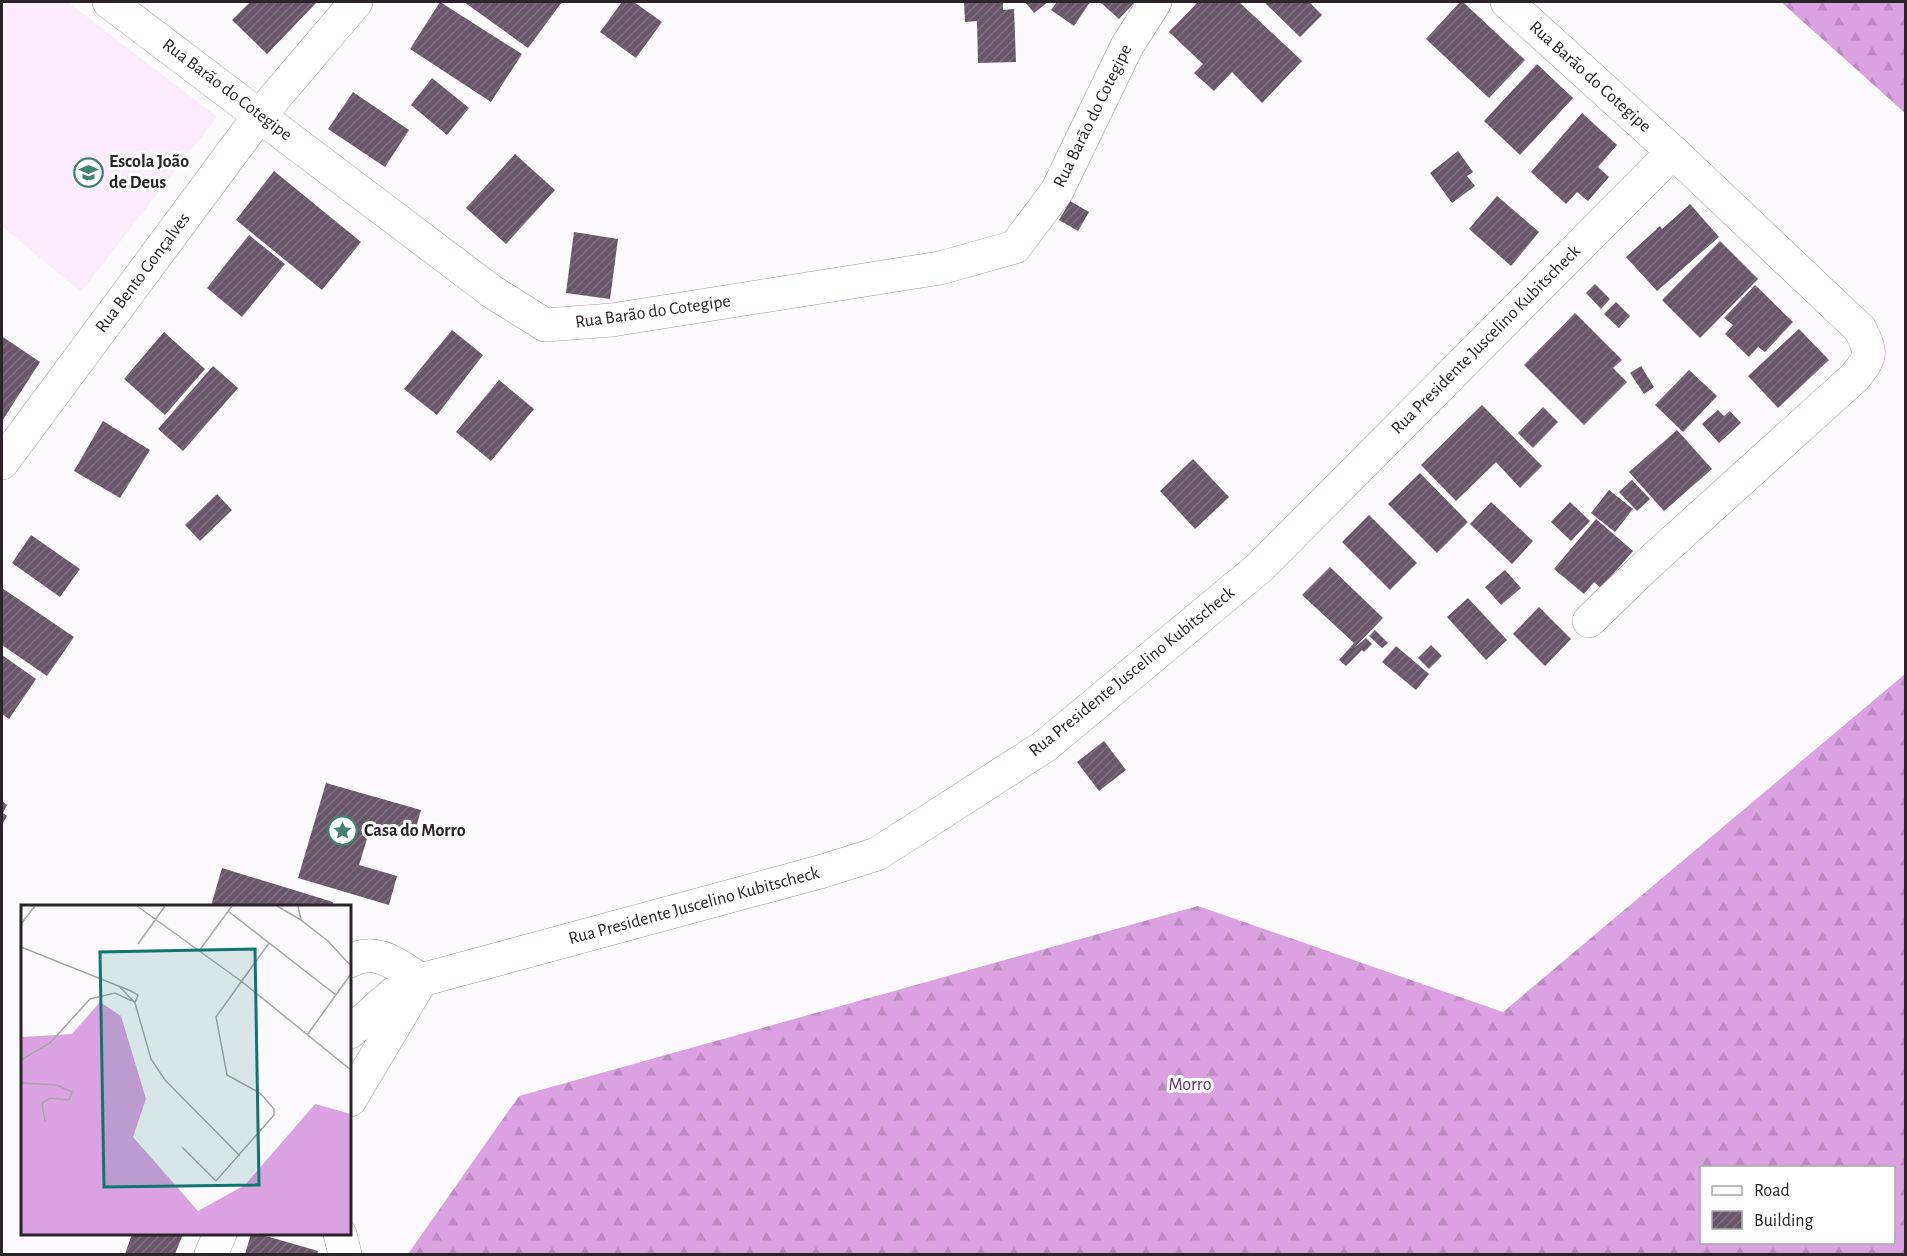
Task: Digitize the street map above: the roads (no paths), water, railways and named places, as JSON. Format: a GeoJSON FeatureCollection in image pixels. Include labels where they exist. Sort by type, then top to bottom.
{"type":"FeatureCollection","features":[{"type":"Feature","properties":{"kind":"street","name":"Rua Barão do Cotegipe"},"geometry":{"type":"LineString","coordinates":[[109,2],[491,291],[545,325],[612,320],[940,268],[1015,247],[1057,191],[1127,46],[1155,2]]}},
{"type":"Feature","properties":{"kind":"street","name":"Rua Bento Gonçalves"},"geometry":{"type":"LineString","coordinates":[[3,457],[260,115],[356,2]]}},
{"type":"Feature","properties":{"kind":"street","name":"Rua Barão do Cotegipe"},"geometry":{"type":"LineString","coordinates":[[1507,2],[1673,152],[1860,329],[1869,348],[1868,362],[1856,377],[1647,565],[1589,621]]}},
{"type":"Feature","properties":{"kind":"street","name":"Rua Presidente Juscelino Kubitscheck"},"geometry":{"type":"LineString","coordinates":[[351,1031],[393,994],[421,980],[823,871],[877,854],[1045,746],[1259,568],[1673,152]]}},
{"type":"Feature","properties":{"kind":"street"},"geometry":{"type":"LineString","coordinates":[[351,961],[360,956],[371,955],[385,958],[421,980],[351,1098]]}},
{"type":"Feature","properties":{"kind":"street"},"geometry":{"type":"LineString","coordinates":[[211,1254],[219,1235]]}},
{"type":"Feature","properties":{"kind":"street"},"geometry":{"type":"LineString","coordinates":[[340,1235],[345,1254]]}},
{"type":"Feature","properties":{"kind":"place","name":"Escola João de Deus"},"geometry":{"type":"Point","coordinates":[88,172]}},
{"type":"Feature","properties":{"kind":"place","name":"Casa do Morro"},"geometry":{"type":"Point","coordinates":[343,831]}},
{"type":"Feature","properties":{"kind":"park label","name":"Morro"},"geometry":{"type":"Point","coordinates":[1190,1085]}}]}
